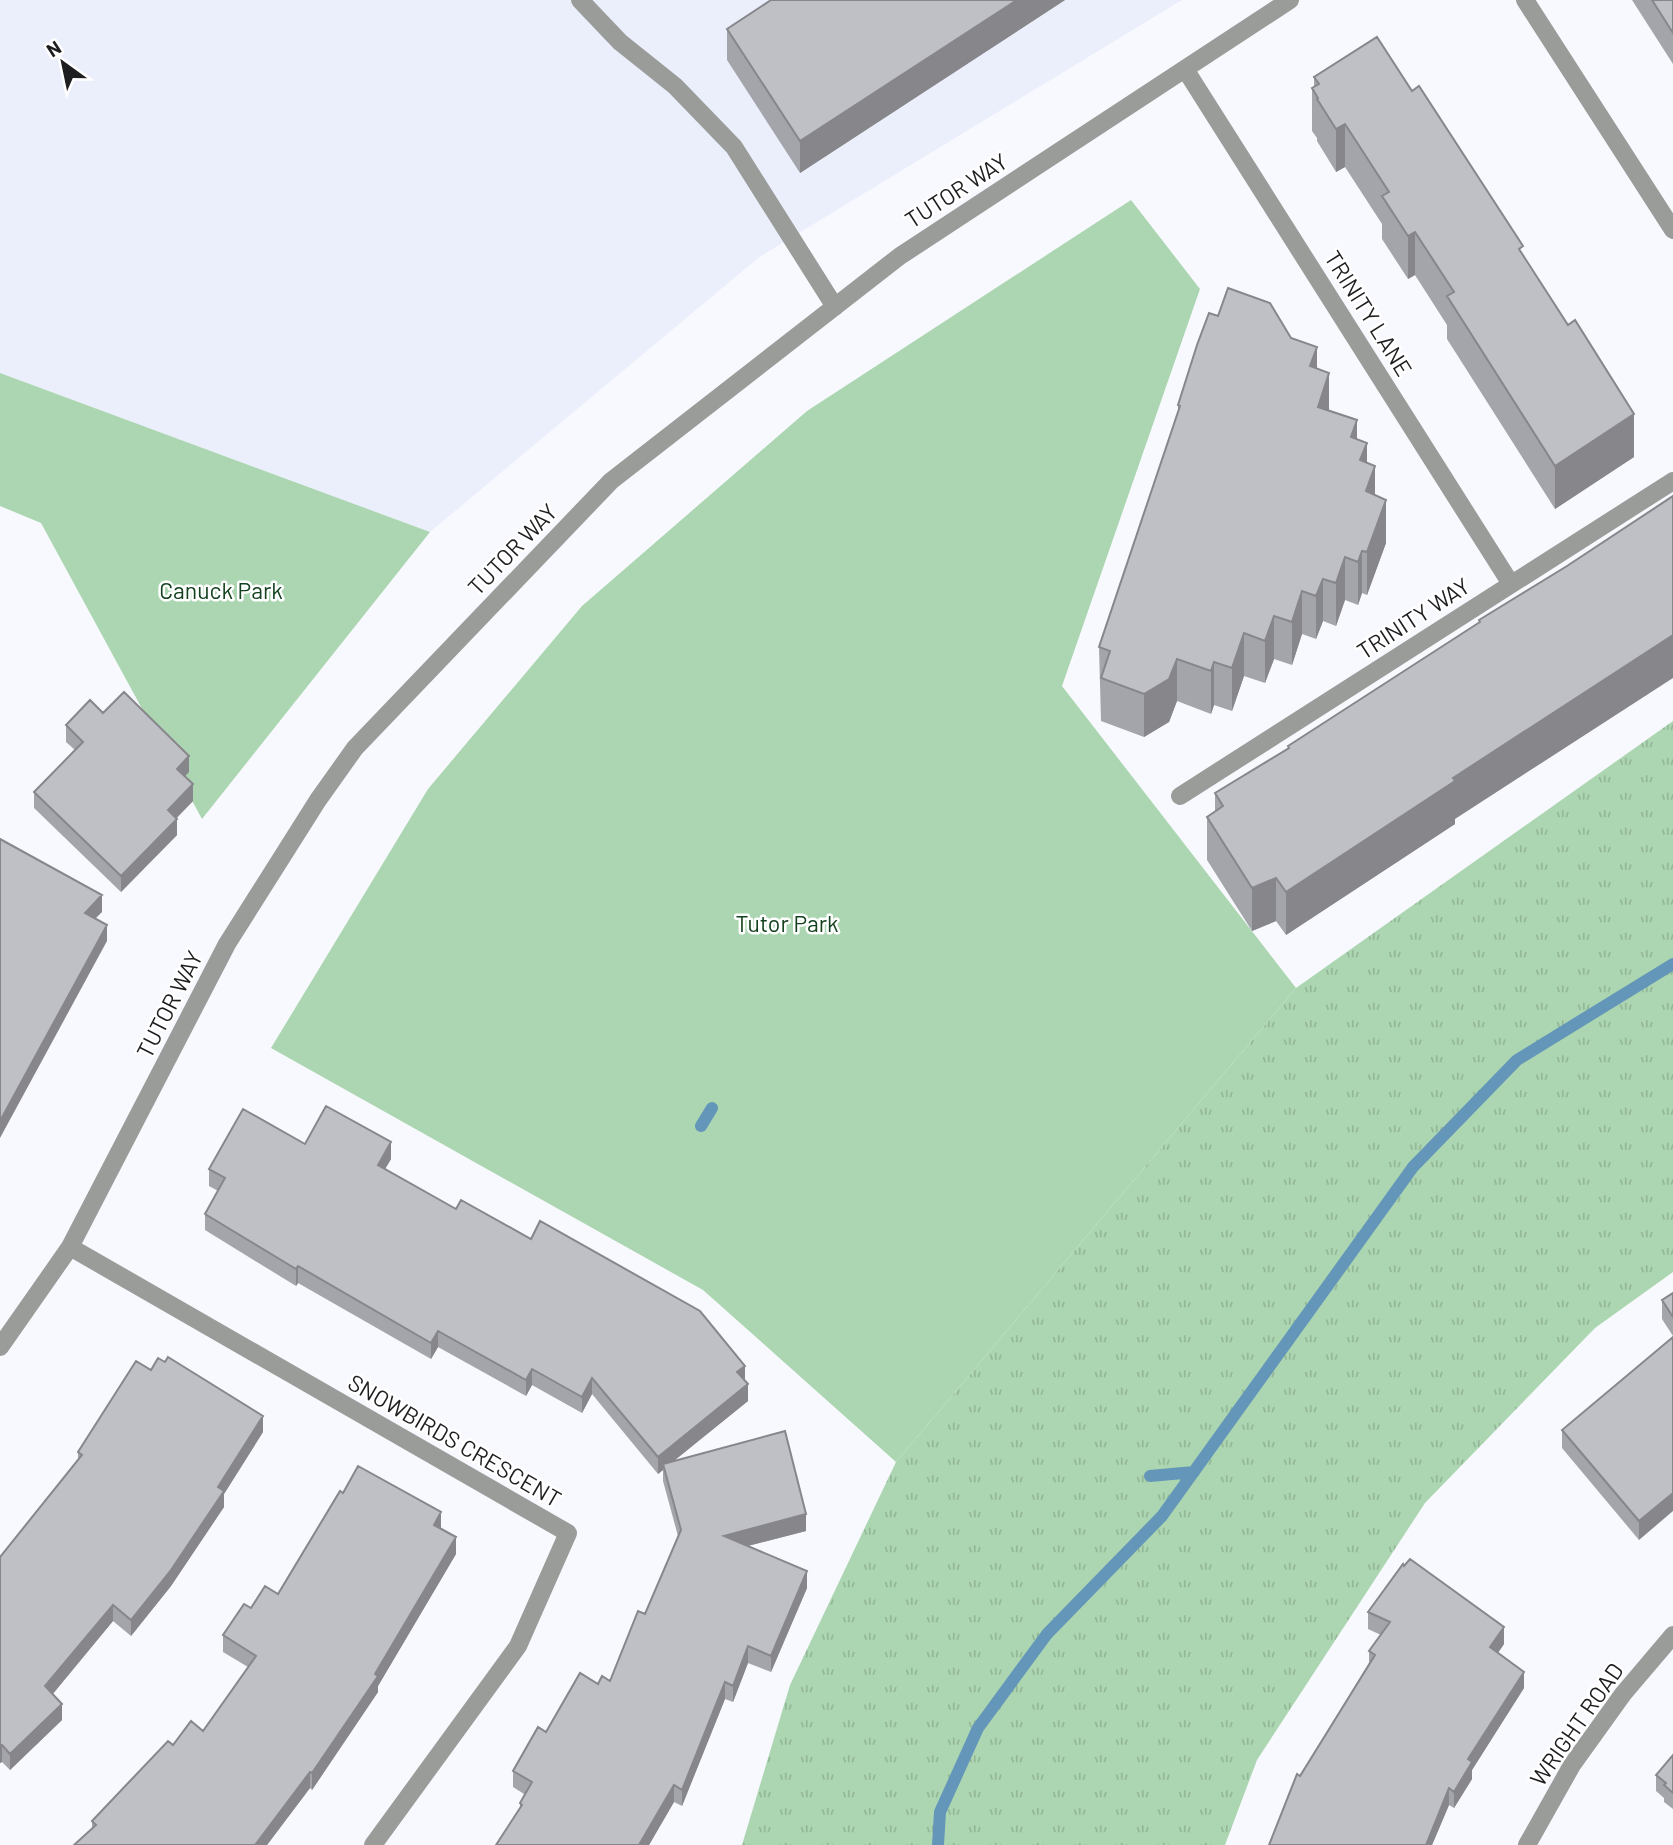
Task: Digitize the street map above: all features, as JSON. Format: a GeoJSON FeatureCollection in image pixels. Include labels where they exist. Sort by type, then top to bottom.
{"type":"FeatureCollection","features":[{"type":"Feature","properties":{"kind":"street"},"geometry":{"type":"LineString","coordinates":[[580,0],[620,42],[675,86],[734,147],[835,307]]}},
{"type":"Feature","properties":{"kind":"street","name":"TUTOR WAY"},"geometry":{"type":"LineString","coordinates":[[0,1348],[70,1247],[227,944],[318,800],[355,748],[611,481],[900,256],[1290,0]]}},
{"type":"Feature","properties":{"kind":"street"},"geometry":{"type":"LineString","coordinates":[[1525,0],[1673,230]]}},
{"type":"Feature","properties":{"kind":"street","name":"TRINITY LANE"},"geometry":{"type":"LineString","coordinates":[[1185,69],[1511,584]]}},
{"type":"Feature","properties":{"kind":"street","name":"TRINITY WAY"},"geometry":{"type":"LineString","coordinates":[[1180,796],[1673,481]]}},
{"type":"Feature","properties":{"kind":"street","name":"SNOWBIRDS CRESCENT"},"geometry":{"type":"LineString","coordinates":[[70,1247],[568,1533],[517,1646],[373,1845]]}},
{"type":"Feature","properties":{"kind":"street","name":"WRIGHT ROAD"},"geometry":{"type":"LineString","coordinates":[[1527,1845],[1572,1765],[1623,1695],[1673,1635]]}},
{"type":"Feature","properties":{"kind":"shaded area"},"geometry":{"type":"Polygon","coordinates":[[[0,0],[1182,0],[758,258],[430,532],[0,373],[0,0]]]}},
{"type":"Feature","properties":{"kind":"green space","name":"Tutor Park"},"geometry":{"type":"Polygon","coordinates":[[[1131,200],[1200,289],[1062,686],[1296,988],[896,1462],[703,1290],[271,1048],[428,789],[582,606],[807,411],[1131,200]]]}},
{"type":"Feature","properties":{"kind":"green space","name":"Canuck Park"},"geometry":{"type":"Polygon","coordinates":[[[0,373],[430,532],[202,819],[41,523],[0,506],[0,373]]]}},
{"type":"Feature","properties":{"kind":"green space"},"geometry":{"type":"Polygon","coordinates":[[[1673,721],[1673,1272],[1595,1328],[1425,1503],[1257,1760],[1225,1845],[742,1845],[790,1685],[896,1462],[1296,988],[1673,721]]]}},
{"type":"Feature","properties":{"kind":"building"},"geometry":{"type":"Polygon","coordinates":[[[771,0],[1017,0],[800,141],[727,29],[771,0]]]}},
{"type":"Feature","properties":{"kind":"building"},"geometry":{"type":"Polygon","coordinates":[[[1652,0],[1673,0],[1673,33],[1652,0]]]}},
{"type":"Feature","properties":{"kind":"building"},"geometry":{"type":"Polygon","coordinates":[[[1377,37],[1412,91],[1419,86],[1523,246],[1519,249],[1568,325],[1575,320],[1634,414],[1555,466],[1447,296],[1454,292],[1415,232],[1408,236],[1382,196],[1389,192],[1345,124],[1336,129],[1312,88],[1319,84],[1314,77],[1377,37]]]}},
{"type":"Feature","properties":{"kind":"building"},"geometry":{"type":"Polygon","coordinates":[[[1228,288],[1270,303],[1291,338],[1317,347],[1310,366],[1329,373],[1318,407],[1357,420],[1351,437],[1367,443],[1360,460],[1375,466],[1366,491],[1386,500],[1367,552],[1362,551],[1358,562],[1345,557],[1336,583],[1323,579],[1316,596],[1302,591],[1292,622],[1274,616],[1265,641],[1244,633],[1232,668],[1214,662],[1211,671],[1177,659],[1169,679],[1144,694],[1101,678],[1110,651],[1099,647],[1180,406],[1178,405],[1197,345],[1209,313],[1218,316],[1228,288]]]}},
{"type":"Feature","properties":{"kind":"building"},"geometry":{"type":"Polygon","coordinates":[[[1673,496],[1673,635],[1453,778],[1455,781],[1286,892],[1276,878],[1252,888],[1207,817],[1223,806],[1215,793],[1289,748],[1288,746],[1480,622],[1479,620],[1673,496]]]}},
{"type":"Feature","properties":{"kind":"building"},"geometry":{"type":"Polygon","coordinates":[[[124,692],[189,756],[177,769],[193,784],[168,810],[177,819],[121,876],[34,792],[83,742],[66,725],[90,700],[103,713],[124,692]]]}},
{"type":"Feature","properties":{"kind":"building"},"geometry":{"type":"Polygon","coordinates":[[[0,839],[102,895],[85,913],[107,925],[0,1121],[0,839]]]}},
{"type":"Feature","properties":{"kind":"building"},"geometry":{"type":"Polygon","coordinates":[[[326,1106],[391,1142],[378,1165],[456,1209],[461,1200],[531,1239],[540,1221],[700,1311],[745,1366],[737,1372],[748,1384],[658,1457],[592,1378],[582,1397],[532,1369],[526,1380],[438,1331],[431,1343],[298,1266],[296,1269],[205,1214],[225,1178],[209,1169],[243,1109],[305,1144],[326,1106]]]}},
{"type":"Feature","properties":{"kind":"building"},"geometry":{"type":"Polygon","coordinates":[[[1673,1293],[1673,1317],[1662,1300],[1673,1293]]]}},
{"type":"Feature","properties":{"kind":"building"},"geometry":{"type":"Polygon","coordinates":[[[1673,1337],[1673,1493],[1639,1521],[1562,1430],[1673,1337]]]}},
{"type":"Feature","properties":{"kind":"building"},"geometry":{"type":"Polygon","coordinates":[[[168,1357],[263,1416],[218,1487],[224,1491],[171,1570],[131,1620],[113,1605],[45,1686],[62,1704],[10,1754],[2,1745],[0,1747],[0,1557],[82,1455],[78,1452],[136,1361],[151,1370],[158,1358],[165,1362],[168,1357]]]}},
{"type":"Feature","properties":{"kind":"building"},"geometry":{"type":"Polygon","coordinates":[[[785,1431],[806,1514],[724,1536],[807,1571],[771,1656],[748,1646],[733,1686],[725,1682],[682,1790],[674,1785],[639,1845],[496,1845],[522,1805],[520,1803],[532,1782],[513,1771],[538,1727],[546,1732],[580,1673],[598,1684],[602,1676],[610,1681],[638,1611],[645,1614],[681,1530],[663,1464],[785,1431]]]}},
{"type":"Feature","properties":{"kind":"building"},"geometry":{"type":"Polygon","coordinates":[[[358,1466],[441,1512],[434,1525],[456,1537],[375,1674],[378,1676],[312,1773],[310,1772],[255,1845],[74,1845],[96,1825],[92,1821],[168,1741],[173,1745],[191,1721],[203,1731],[256,1656],[223,1635],[244,1604],[251,1608],[265,1586],[278,1594],[358,1466]]]}},
{"type":"Feature","properties":{"kind":"building"},"geometry":{"type":"Polygon","coordinates":[[[1410,1559],[1504,1627],[1490,1647],[1524,1672],[1468,1759],[1472,1762],[1454,1792],[1449,1788],[1426,1845],[1269,1845],[1297,1774],[1300,1776],[1375,1655],[1369,1651],[1390,1622],[1368,1612],[1403,1564],[1404,1566],[1410,1559]]]}},
{"type":"Feature","properties":{"kind":"building"},"geometry":{"type":"Polygon","coordinates":[[[1673,1755],[1673,1793],[1656,1775],[1673,1755]]]}},
{"type":"Feature","properties":{"kind":"waterway"},"geometry":{"type":"LineString","coordinates":[[938,1845],[940,1812],[978,1728],[1047,1634],[1162,1516],[1413,1167],[1517,1060],[1673,964]]}},
{"type":"Feature","properties":{"kind":"waterway"},"geometry":{"type":"LineString","coordinates":[[701,1126],[712,1108]]}},
{"type":"Feature","properties":{"kind":"waterway"},"geometry":{"type":"LineString","coordinates":[[1150,1476],[1194,1472]]}}]}
